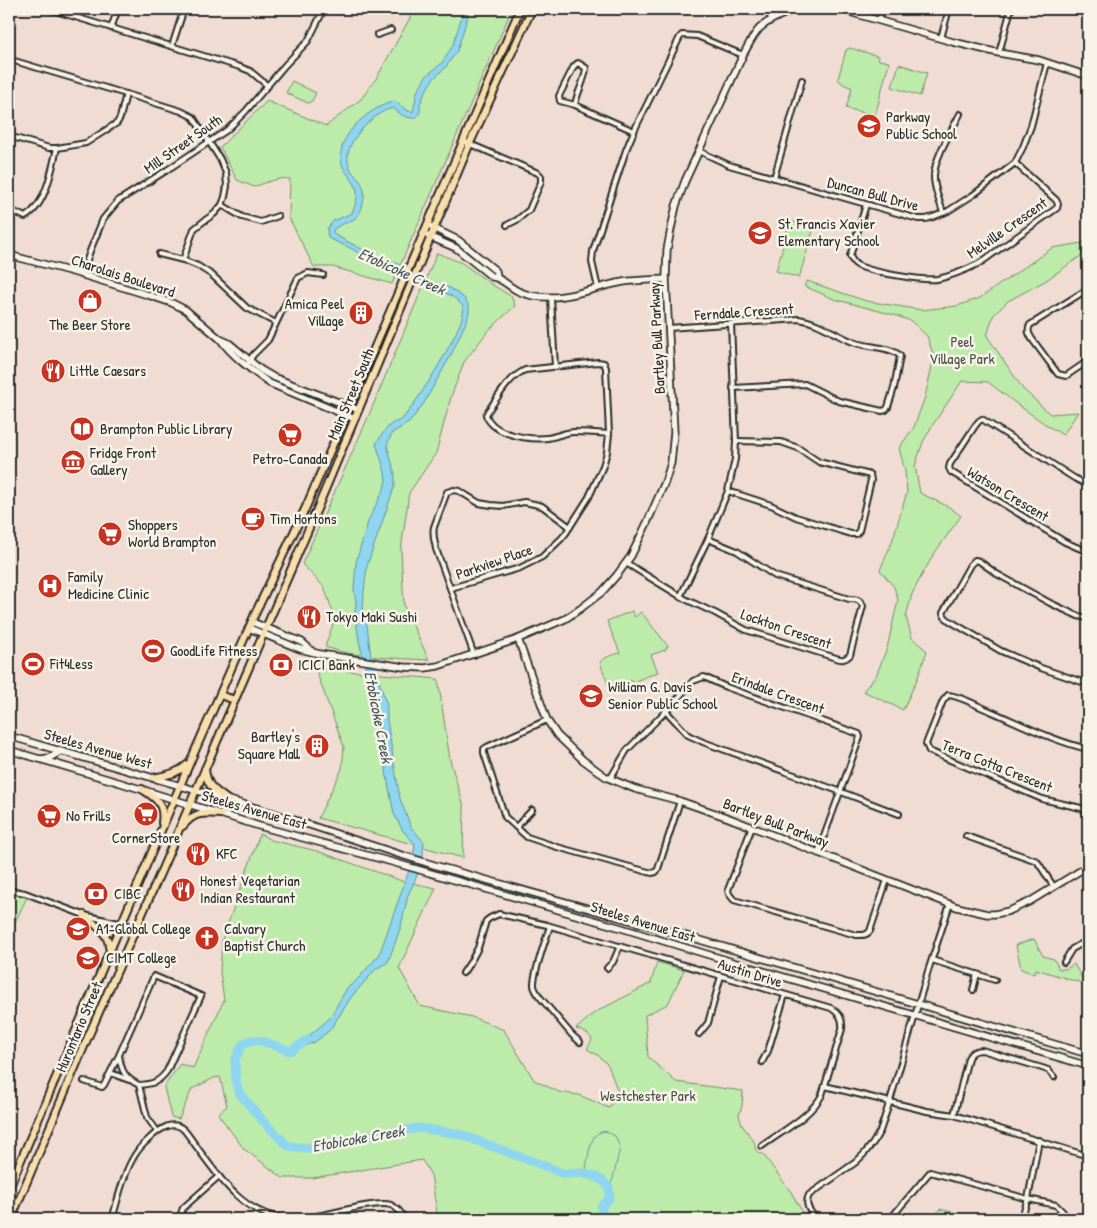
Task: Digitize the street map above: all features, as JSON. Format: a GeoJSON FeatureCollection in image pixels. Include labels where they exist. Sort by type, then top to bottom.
{"type":"FeatureCollection","features":[{"type":"Feature","properties":{"kind":"main road","name":"Main Street South"},"geometry":{"type":"LineString","coordinates":[[196,790],[431,237],[520,9]]}},
{"type":"Feature","properties":{"kind":"main road","name":"Main Street South"},"geometry":{"type":"LineString","coordinates":[[180,786],[250,625],[306,507],[423,234],[532,9]]}},
{"type":"Feature","properties":{"kind":"main road"},"geometry":{"type":"LineString","coordinates":[[220,695],[235,700]]}},
{"type":"Feature","properties":{"kind":"main road"},"geometry":{"type":"LineString","coordinates":[[153,778],[175,773],[186,767],[191,760]]}},
{"type":"Feature","properties":{"kind":"main road"},"geometry":{"type":"LineString","coordinates":[[205,768],[208,783],[228,800]]}},
{"type":"Feature","properties":{"kind":"main road","name":"Hurontario Street"},"geometry":{"type":"LineString","coordinates":[[9,1188],[180,786]]}},
{"type":"Feature","properties":{"kind":"main road"},"geometry":{"type":"LineString","coordinates":[[142,789],[153,797],[161,807],[163,818],[160,832]]}},
{"type":"Feature","properties":{"kind":"main road","name":"Hurontario Street"},"geometry":{"type":"LineString","coordinates":[[11,1219],[196,790]]}},
{"type":"Feature","properties":{"kind":"main road"},"geometry":{"type":"LineString","coordinates":[[176,835],[190,818],[194,816],[199,814],[221,814]]}},
{"type":"Feature","properties":{"kind":"main road"},"geometry":{"type":"LineString","coordinates":[[84,915],[104,934],[109,941],[110,951]]}},
{"type":"Feature","properties":{"kind":"street"},"geometry":{"type":"LineString","coordinates":[[50,9],[240,67],[250,71],[268,86]]}},
{"type":"Feature","properties":{"kind":"street"},"geometry":{"type":"LineString","coordinates":[[111,28],[118,9]]}},
{"type":"Feature","properties":{"kind":"street"},"geometry":{"type":"LineString","coordinates":[[172,46],[184,9]]}},
{"type":"Feature","properties":{"kind":"street","name":"Mill Street South"},"geometry":{"type":"LineString","coordinates":[[82,276],[103,220],[118,201],[227,130],[308,41],[324,9]]}},
{"type":"Feature","properties":{"kind":"street"},"geometry":{"type":"LineString","coordinates":[[765,9],[772,19]]}},
{"type":"Feature","properties":{"kind":"street","name":"Bartley Bull Parkway"},"geometry":{"type":"LineString","coordinates":[[250,625],[302,642],[313,652],[320,654],[404,667],[425,668],[474,655],[565,619],[580,610],[602,592],[617,576],[647,523],[665,482],[671,462],[674,432],[666,279],[667,250],[676,206],[685,181],[743,55],[759,28],[772,19],[796,9]]}},
{"type":"Feature","properties":{"kind":"street"},"geometry":{"type":"LineString","coordinates":[[839,9],[999,53],[1048,63],[1088,76]]}},
{"type":"Feature","properties":{"kind":"street"},"geometry":{"type":"LineString","coordinates":[[879,20],[882,9]]}},
{"type":"Feature","properties":{"kind":"street"},"geometry":{"type":"LineString","coordinates":[[941,38],[949,9]]}},
{"type":"Feature","properties":{"kind":"street"},"geometry":{"type":"LineString","coordinates":[[999,53],[1011,9]]}},
{"type":"Feature","properties":{"kind":"street"},"geometry":{"type":"LineString","coordinates":[[1084,9],[1088,11]]}},
{"type":"Feature","properties":{"kind":"street"},"geometry":{"type":"LineString","coordinates":[[377,35],[391,30]]}},
{"type":"Feature","properties":{"kind":"street"},"geometry":{"type":"LineString","coordinates":[[598,288],[592,262],[594,251],[626,150],[670,56],[682,35],[697,36],[743,55]]}},
{"type":"Feature","properties":{"kind":"street"},"geometry":{"type":"LineString","coordinates":[[9,60],[181,111],[193,117],[220,159],[226,173],[227,186],[222,204],[214,214],[194,229],[183,260]]}},
{"type":"Feature","properties":{"kind":"street"},"geometry":{"type":"LineString","coordinates":[[576,105],[576,97],[586,68],[578,63],[574,66],[559,96],[560,101],[576,105],[634,131]]}},
{"type":"Feature","properties":{"kind":"street","name":"Duncan Bull Drive"},"geometry":{"type":"LineString","coordinates":[[699,152],[729,165],[866,205],[918,219],[926,219],[948,211],[1015,163],[1031,126],[1048,63]]}},
{"type":"Feature","properties":{"kind":"street"},"geometry":{"type":"LineString","coordinates":[[774,178],[802,80]]}},
{"type":"Feature","properties":{"kind":"street"},"geometry":{"type":"LineString","coordinates":[[9,136],[49,148],[86,143],[117,122],[120,118],[126,94]]}},
{"type":"Feature","properties":{"kind":"street"},"geometry":{"type":"LineString","coordinates":[[943,213],[934,182],[934,170],[960,114]]}},
{"type":"Feature","properties":{"kind":"street"},"geometry":{"type":"LineString","coordinates":[[467,142],[541,176],[541,182],[529,210],[517,220],[507,225]]}},
{"type":"Feature","properties":{"kind":"street"},"geometry":{"type":"LineString","coordinates":[[11,210],[25,217],[36,208],[46,190],[57,148]]}},
{"type":"Feature","properties":{"kind":"street","name":"Melville Crescent"},"geometry":{"type":"LineString","coordinates":[[866,205],[850,256],[853,262],[869,270],[916,279],[934,279],[951,276],[980,262],[1057,208],[1056,200],[1015,163]]}},
{"type":"Feature","properties":{"kind":"street"},"geometry":{"type":"LineString","coordinates":[[222,204],[242,217],[261,222],[278,216]]}},
{"type":"Feature","properties":{"kind":"street"},"geometry":{"type":"LineString","coordinates":[[427,226],[458,240],[496,271],[497,277]]}},
{"type":"Feature","properties":{"kind":"street"},"geometry":{"type":"LineString","coordinates":[[423,234],[456,248],[492,277],[497,277],[519,292],[532,296],[550,298],[624,282],[666,279]]}},
{"type":"Feature","properties":{"kind":"street"},"geometry":{"type":"LineString","coordinates":[[159,254],[198,266],[212,275],[247,308],[276,324]]}},
{"type":"Feature","properties":{"kind":"street","name":"Charolais Boulevard"},"geometry":{"type":"LineString","coordinates":[[9,255],[172,303],[186,310],[220,339],[229,343],[256,374],[269,383],[355,419]]}},
{"type":"Feature","properties":{"kind":"street"},"geometry":{"type":"LineString","coordinates":[[248,363],[268,340],[298,278],[308,273],[323,275]]}},
{"type":"Feature","properties":{"kind":"street"},"geometry":{"type":"LineString","coordinates":[[1088,289],[1030,325],[1028,333],[1058,374],[1062,376],[1066,376],[1088,360]]}},
{"type":"Feature","properties":{"kind":"street"},"geometry":{"type":"LineString","coordinates":[[550,298],[555,367],[525,370],[517,374],[508,383],[486,415],[491,424],[521,437],[547,438],[572,432],[609,434]]}},
{"type":"Feature","properties":{"kind":"street","name":"Ferndale Crescent"},"geometry":{"type":"LineString","coordinates":[[668,328],[799,319],[809,321],[856,343],[895,351],[900,356],[894,388],[886,410],[839,401],[805,384],[734,388]]}},
{"type":"Feature","properties":{"kind":"street"},"geometry":{"type":"LineString","coordinates":[[680,597],[708,539],[728,491],[735,459],[736,441],[731,324]]}},
{"type":"Feature","properties":{"kind":"street","name":"Parkview Place"},"geometry":{"type":"LineString","coordinates":[[451,588],[520,568],[542,558],[561,539],[589,496],[603,466],[607,452],[609,434],[606,368],[604,364],[598,362],[555,367]]}},
{"type":"Feature","properties":{"kind":"street","name":"Charolais Boulevard"},"geometry":{"type":"LineString","coordinates":[[248,363],[273,377],[358,410]]}},
{"type":"Feature","properties":{"kind":"street","name":"Watson Crescent"},"geometry":{"type":"LineString","coordinates":[[1088,485],[982,419],[949,468],[958,476],[1065,542],[1088,552]]}},
{"type":"Feature","properties":{"kind":"street"},"geometry":{"type":"LineString","coordinates":[[728,491],[772,505],[796,518],[856,534],[859,531],[871,480],[870,475],[819,462],[798,448],[781,442],[736,441]]}},
{"type":"Feature","properties":{"kind":"street"},"geometry":{"type":"LineString","coordinates":[[474,655],[436,549],[433,532],[447,492],[459,491],[479,503],[490,505],[503,506],[524,502],[542,506],[570,527]]}},
{"type":"Feature","properties":{"kind":"street","name":"Lockton Crescent"},"geometry":{"type":"LineString","coordinates":[[626,563],[680,597],[746,630],[843,660],[850,655],[863,606],[861,602],[775,576],[736,551],[708,539]]}},
{"type":"Feature","properties":{"kind":"street"},"geometry":{"type":"LineString","coordinates":[[1088,618],[1078,616],[1050,603],[975,560],[970,565],[943,613],[950,621],[1001,651],[1041,668],[1088,684]]}},
{"type":"Feature","properties":{"kind":"street","name":"Bartley Bull Parkway"},"geometry":{"type":"LineString","coordinates":[[518,639],[547,720],[557,736],[584,760],[610,779],[635,789],[680,801],[957,907],[987,914],[1009,911],[1029,902],[1088,866]]}},
{"type":"Feature","properties":{"kind":"street","name":"Erindale Crescent"},"geometry":{"type":"LineString","coordinates":[[610,779],[627,750],[693,681],[704,677],[726,687],[858,734],[860,737],[818,853]]}},
{"type":"Feature","properties":{"kind":"street","name":"Terra Cotta Crescent"},"geometry":{"type":"LineString","coordinates":[[1088,749],[1047,736],[960,698],[948,695],[943,702],[926,744],[928,751],[1042,798],[1081,808],[1088,812]]}},
{"type":"Feature","properties":{"kind":"street"},"geometry":{"type":"LineString","coordinates":[[666,711],[688,735],[703,742],[899,814]]}},
{"type":"Feature","properties":{"kind":"street"},"geometry":{"type":"LineString","coordinates":[[547,720],[484,749],[506,816],[527,836],[557,847],[652,873],[656,872],[658,868],[680,801]]}},
{"type":"Feature","properties":{"kind":"street","name":"Steeles Avenue West"},"geometry":{"type":"LineString","coordinates":[[9,736],[196,790]]}},
{"type":"Feature","properties":{"kind":"street","name":"Steeles Avenue West"},"geometry":{"type":"LineString","coordinates":[[9,750],[190,804]]}},
{"type":"Feature","properties":{"kind":"street"},"geometry":{"type":"LineString","coordinates":[[39,759],[50,758],[60,752]]}},
{"type":"Feature","properties":{"kind":"street","name":"Steeles Avenue East"},"geometry":{"type":"LineString","coordinates":[[196,790],[444,868],[690,937],[1088,1054]]}},
{"type":"Feature","properties":{"kind":"street","name":"Steeles Avenue East"},"geometry":{"type":"LineString","coordinates":[[190,804],[259,826],[618,927],[1088,1066]]}},
{"type":"Feature","properties":{"kind":"street"},"geometry":{"type":"LineString","coordinates":[[516,827],[532,810]]}},
{"type":"Feature","properties":{"kind":"street"},"geometry":{"type":"LineString","coordinates":[[752,827],[728,890],[734,900],[864,935],[870,931],[887,880]]}},
{"type":"Feature","properties":{"kind":"street"},"geometry":{"type":"LineString","coordinates":[[966,836],[1037,860],[1054,887]]}},
{"type":"Feature","properties":{"kind":"street"},"geometry":{"type":"LineString","coordinates":[[9,890],[25,892],[84,915],[136,927]]}},
{"type":"Feature","properties":{"kind":"street"},"geometry":{"type":"LineString","coordinates":[[816,1219],[807,1205],[808,1197],[856,1162],[880,1131],[950,904]]}},
{"type":"Feature","properties":{"kind":"street","name":"Austin Drive"},"geometry":{"type":"LineString","coordinates":[[463,972],[478,948],[486,922],[494,916],[506,914],[832,1008],[841,1018],[842,1029],[826,1086]]}},
{"type":"Feature","properties":{"kind":"street"},"geometry":{"type":"LineString","coordinates":[[550,926],[535,975],[535,990],[580,1042]]}},
{"type":"Feature","properties":{"kind":"street"},"geometry":{"type":"LineString","coordinates":[[1064,962],[1072,949],[1088,940]]}},
{"type":"Feature","properties":{"kind":"street"},"geometry":{"type":"LineString","coordinates":[[607,968],[613,962],[620,946]]}},
{"type":"Feature","properties":{"kind":"street"},"geometry":{"type":"LineString","coordinates":[[932,960],[996,980]]}},
{"type":"Feature","properties":{"kind":"street"},"geometry":{"type":"LineString","coordinates":[[973,990],[977,974]]}},
{"type":"Feature","properties":{"kind":"street"},"geometry":{"type":"LineString","coordinates":[[84,1080],[102,1087],[104,1085],[154,976],[201,996],[167,1071],[162,1078],[139,1085],[111,1073]]}},
{"type":"Feature","properties":{"kind":"street"},"geometry":{"type":"LineString","coordinates":[[700,1034],[708,1023],[721,976]]}},
{"type":"Feature","properties":{"kind":"street"},"geometry":{"type":"LineString","coordinates":[[762,1062],[768,1051],[785,995]]}},
{"type":"Feature","properties":{"kind":"street"},"geometry":{"type":"LineString","coordinates":[[954,1115],[968,1058],[973,1051],[982,1050],[1042,1068],[1048,1070],[1054,1077]]}},
{"type":"Feature","properties":{"kind":"street"},"geometry":{"type":"LineString","coordinates":[[119,1055],[124,1073],[133,1082]]}},
{"type":"Feature","properties":{"kind":"street"},"geometry":{"type":"LineString","coordinates":[[139,1085],[148,1117],[157,1131]]}},
{"type":"Feature","properties":{"kind":"street"},"geometry":{"type":"LineString","coordinates":[[762,1146],[807,1114],[820,1100],[826,1086],[926,1111],[954,1115],[1088,1156]]}},
{"type":"Feature","properties":{"kind":"street"},"geometry":{"type":"LineString","coordinates":[[112,1219],[132,1160],[142,1145],[157,1131],[171,1125],[182,1127],[218,1176],[240,1198],[256,1210],[269,1216],[287,1219]]}},
{"type":"Feature","properties":{"kind":"street"},"geometry":{"type":"LineString","coordinates":[[1021,1219],[1028,1200],[1039,1140]]}},
{"type":"Feature","properties":{"kind":"street"},"geometry":{"type":"LineString","coordinates":[[890,1219],[930,1172],[1028,1200],[1056,1205],[1066,1219]]}},
{"type":"Feature","properties":{"kind":"street"},"geometry":{"type":"LineString","coordinates":[[179,1219],[183,1208],[218,1176]]}},
{"type":"Feature","properties":{"kind":"street"},"geometry":{"type":"LineString","coordinates":[[302,1219],[377,1204],[392,1206],[399,1210],[404,1219]]}},
{"type":"Feature","properties":{"kind":"street"},"geometry":{"type":"LineString","coordinates":[[339,1212],[340,1219]]}},
{"type":"Feature","properties":{"kind":"green space"},"geometry":{"type":"Polygon","coordinates":[[[415,9],[512,9],[392,284],[333,267],[314,267],[289,218],[290,179],[267,182],[254,187],[237,180],[220,147],[267,101],[326,126],[361,99],[376,79],[415,9]]]}},
{"type":"Feature","properties":{"kind":"green space"},"geometry":{"type":"Polygon","coordinates":[[[850,48],[878,56],[879,60],[889,62],[875,116],[846,108],[852,88],[843,84],[838,79],[846,50],[850,48]]]}},
{"type":"Feature","properties":{"kind":"green space"},"geometry":{"type":"Polygon","coordinates":[[[899,64],[927,73],[920,96],[892,87],[899,64]]]}},
{"type":"Feature","properties":{"kind":"green space"},"geometry":{"type":"Polygon","coordinates":[[[292,81],[316,93],[312,101],[308,103],[286,93],[292,81]]]}},
{"type":"Feature","properties":{"kind":"green space"},"geometry":{"type":"Polygon","coordinates":[[[790,221],[814,227],[799,278],[776,271],[790,221]]]}},
{"type":"Feature","properties":{"kind":"green space","name":"Peel Village Park"},"geometry":{"type":"Polygon","coordinates":[[[1088,242],[1088,251],[1045,281],[1008,301],[993,316],[987,336],[1023,389],[1050,414],[1078,412],[1063,435],[988,382],[962,381],[923,442],[915,466],[920,493],[949,507],[961,516],[934,554],[912,594],[906,617],[912,638],[927,651],[903,710],[863,691],[876,676],[887,648],[898,600],[894,587],[880,570],[892,542],[907,492],[905,471],[899,448],[914,427],[925,397],[934,357],[927,336],[911,321],[834,299],[804,286],[807,281],[866,301],[922,310],[957,306],[980,298],[1052,248],[1088,242]]]}},
{"type":"Feature","properties":{"kind":"green space"},"geometry":{"type":"Polygon","coordinates":[[[437,253],[462,263],[511,296],[515,306],[488,331],[464,362],[451,397],[436,453],[409,493],[401,550],[404,606],[429,660],[377,657],[337,651],[325,647],[335,618],[324,587],[302,564],[366,422],[437,253]]]}},
{"type":"Feature","properties":{"kind":"green space"},"geometry":{"type":"Polygon","coordinates":[[[632,611],[635,617],[641,612],[668,646],[665,650],[651,655],[658,672],[633,682],[631,680],[616,693],[611,693],[600,662],[607,657],[620,653],[607,621],[632,611]]]}},
{"type":"Feature","properties":{"kind":"green space"},"geometry":{"type":"Polygon","coordinates":[[[315,668],[438,679],[450,760],[464,807],[463,858],[318,818],[342,769],[344,747],[315,668]]]}},
{"type":"Feature","properties":{"kind":"green space","name":"Westchester Park"},"geometry":{"type":"Polygon","coordinates":[[[260,834],[271,840],[317,851],[402,881],[436,888],[399,968],[420,1006],[472,1017],[504,1030],[534,1080],[559,1092],[579,1095],[609,1108],[618,1092],[608,1065],[599,1056],[587,1049],[592,1040],[589,1036],[576,1029],[594,1013],[651,983],[657,962],[684,970],[668,1004],[645,1015],[648,1057],[676,1082],[743,1091],[739,1115],[742,1125],[755,1143],[756,1151],[763,1154],[791,1192],[806,1218],[438,1219],[431,1175],[422,1160],[312,1178],[283,1178],[244,1149],[218,1114],[227,1106],[220,1077],[192,1089],[179,1119],[171,1117],[164,1087],[180,1064],[193,1068],[224,1000],[220,972],[222,940],[260,834]]]}},
{"type":"Feature","properties":{"kind":"green space"},"geometry":{"type":"Polygon","coordinates":[[[9,891],[28,895],[9,935],[9,891]]]}},
{"type":"Feature","properties":{"kind":"green space"},"geometry":{"type":"Polygon","coordinates":[[[1034,939],[1043,956],[1054,959],[1059,969],[1066,969],[1074,964],[1083,980],[1088,978],[1088,985],[1036,969],[1034,974],[1021,969],[1016,945],[1034,939]]]}},
{"type":"Feature","properties":{"kind":"green space"},"geometry":{"type":"Polygon","coordinates":[[[940,1209],[979,1219],[932,1219],[940,1209]]]}},
{"type":"Feature","properties":{"kind":"water"},"geometry":{"type":"Polygon","coordinates":[[[464,9],[470,9],[457,51],[445,68],[433,79],[425,92],[420,104],[420,112],[416,118],[406,117],[393,108],[389,109],[371,121],[353,140],[348,162],[351,171],[363,187],[363,204],[357,217],[333,230],[335,235],[373,255],[394,262],[432,282],[450,288],[464,298],[469,306],[469,313],[451,355],[424,403],[410,422],[392,433],[387,445],[395,474],[395,485],[367,566],[364,592],[363,611],[367,625],[371,657],[387,705],[387,720],[400,799],[411,827],[424,842],[422,865],[408,895],[401,926],[388,962],[376,969],[352,996],[330,1030],[315,1042],[299,1048],[298,1045],[329,1019],[347,988],[355,982],[379,955],[412,862],[415,844],[403,831],[394,814],[378,720],[359,641],[354,590],[356,562],[369,519],[384,489],[386,480],[376,444],[390,425],[402,419],[409,411],[429,382],[450,345],[463,315],[463,307],[448,294],[371,261],[352,249],[328,238],[327,229],[333,221],[352,213],[357,198],[356,187],[343,167],[341,158],[345,139],[358,122],[375,109],[386,104],[395,101],[406,110],[413,112],[417,92],[426,76],[442,63],[453,45],[464,9]]]}},
{"type":"Feature","properties":{"kind":"waterway","name":"Etobicoke Creek"},"geometry":{"type":"LineString","coordinates":[[307,1040],[290,1051],[262,1041],[251,1040],[242,1045],[235,1060],[236,1082],[240,1094],[288,1146],[310,1148],[419,1128],[459,1134],[564,1174],[581,1173],[602,1180],[609,1187],[610,1197],[601,1207],[604,1219]]}},
{"type":"Feature","properties":{"kind":"waterway"},"geometry":{"type":"LineString","coordinates":[[585,1175],[592,1141],[596,1135],[605,1131],[615,1136],[620,1147],[613,1179],[609,1187]]}},
{"type":"Feature","properties":{"kind":"waterway","name":"Etobicoke Creek"},"geometry":{"type":"LineString","coordinates":[[640,1219],[657,1216],[661,1219]]}},
{"type":"Feature","properties":{"kind":"place","name":"Parkway Public School"},"geometry":{"type":"Point","coordinates":[869,126]}},
{"type":"Feature","properties":{"kind":"place","name":"St. Francis Xavier Elementary School"},"geometry":{"type":"Point","coordinates":[760,233]}},
{"type":"Feature","properties":{"kind":"place","name":"The Beer Store"},"geometry":{"type":"Point","coordinates":[90,301]}},
{"type":"Feature","properties":{"kind":"place","name":"Amica Peel Village"},"geometry":{"type":"Point","coordinates":[361,313]}},
{"type":"Feature","properties":{"kind":"place","name":"Little Caesars"},"geometry":{"type":"Point","coordinates":[53,371]}},
{"type":"Feature","properties":{"kind":"place","name":"Brampton Public Library"},"geometry":{"type":"Point","coordinates":[82,429]}},
{"type":"Feature","properties":{"kind":"place","name":"Petro-Canada"},"geometry":{"type":"Point","coordinates":[290,435]}},
{"type":"Feature","properties":{"kind":"place","name":"Fridge Front Gallery"},"geometry":{"type":"Point","coordinates":[73,462]}},
{"type":"Feature","properties":{"kind":"place","name":"Tim Hortons"},"geometry":{"type":"Point","coordinates":[253,519]}},
{"type":"Feature","properties":{"kind":"place","name":"Shoppers World Brampton"},"geometry":{"type":"Point","coordinates":[110,534]}},
{"type":"Feature","properties":{"kind":"place","name":"Family Medicine Clinic"},"geometry":{"type":"Point","coordinates":[50,586]}},
{"type":"Feature","properties":{"kind":"place","name":"Tokyo Maki Sushi"},"geometry":{"type":"Point","coordinates":[309,617]}},
{"type":"Feature","properties":{"kind":"place","name":"GoodLife Fitness"},"geometry":{"type":"Point","coordinates":[153,651]}},
{"type":"Feature","properties":{"kind":"place","name":"Fit4Less"},"geometry":{"type":"Point","coordinates":[33,664]}},
{"type":"Feature","properties":{"kind":"place","name":"ICICI Bank"},"geometry":{"type":"Point","coordinates":[281,665]}},
{"type":"Feature","properties":{"kind":"place","name":"William G. Davis Senior Public School"},"geometry":{"type":"Point","coordinates":[591,696]}},
{"type":"Feature","properties":{"kind":"place","name":"Bartley's Square Mall"},"geometry":{"type":"Point","coordinates":[317,746]}},
{"type":"Feature","properties":{"kind":"place","name":"CornerStore"},"geometry":{"type":"Point","coordinates":[146,814]}},
{"type":"Feature","properties":{"kind":"place","name":"No Frills"},"geometry":{"type":"Point","coordinates":[49,816]}},
{"type":"Feature","properties":{"kind":"place","name":"KFC"},"geometry":{"type":"Point","coordinates":[198,854]}},
{"type":"Feature","properties":{"kind":"place","name":"Honest Vegetarian Indian Restaurant"},"geometry":{"type":"Point","coordinates":[183,890]}},
{"type":"Feature","properties":{"kind":"place","name":"CIBC"},"geometry":{"type":"Point","coordinates":[96,894]}},
{"type":"Feature","properties":{"kind":"place","name":"A1-Global College"},"geometry":{"type":"Point","coordinates":[78,929]}},
{"type":"Feature","properties":{"kind":"place","name":"Calvary Baptist Church"},"geometry":{"type":"Point","coordinates":[207,938]}},
{"type":"Feature","properties":{"kind":"place","name":"CIMT College"},"geometry":{"type":"Point","coordinates":[88,958]}}]}
